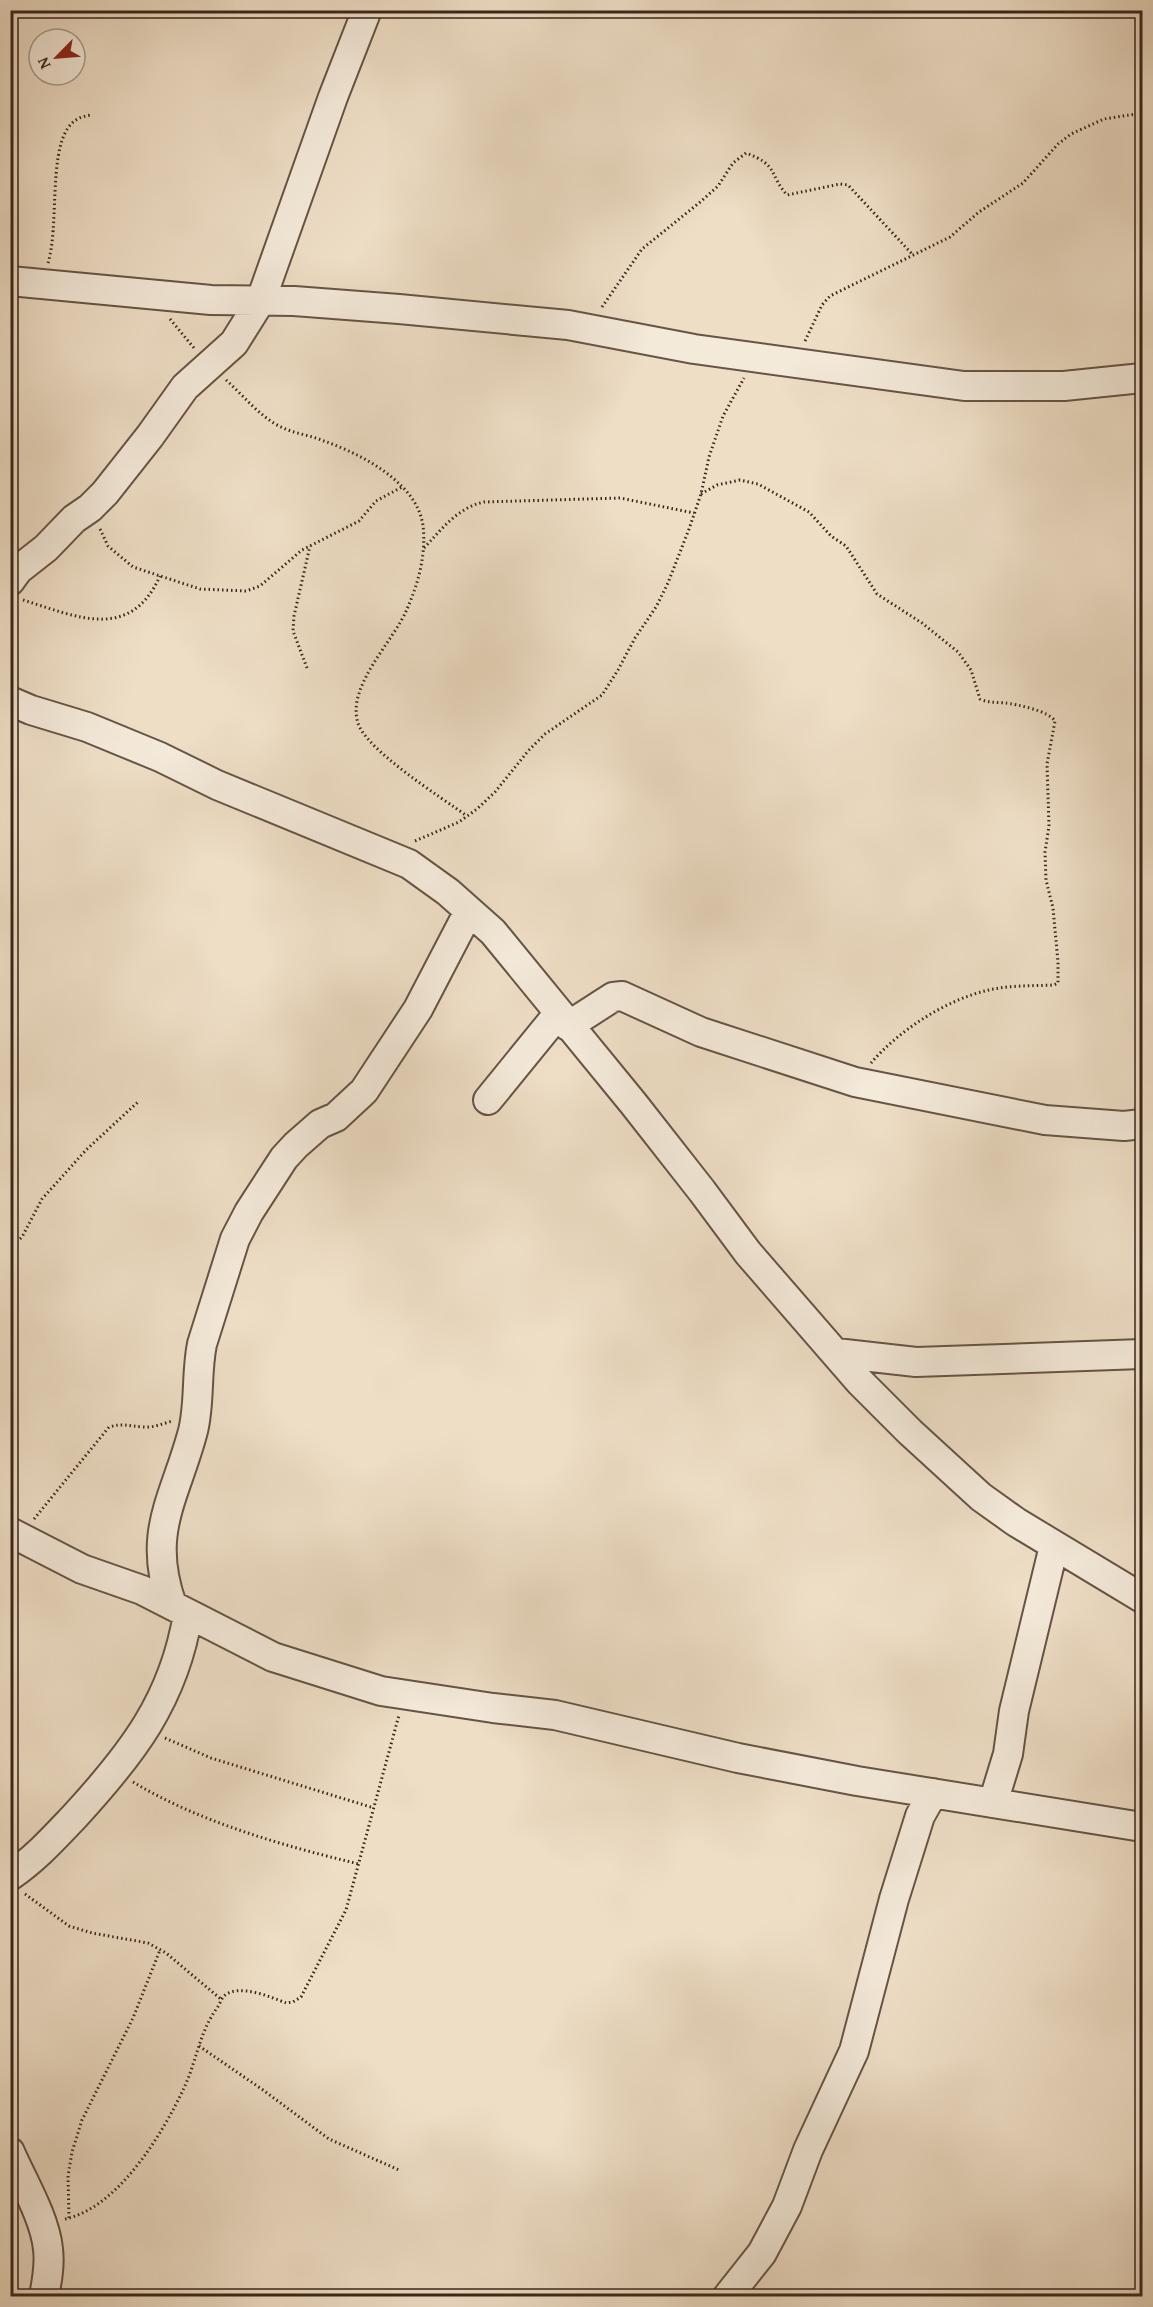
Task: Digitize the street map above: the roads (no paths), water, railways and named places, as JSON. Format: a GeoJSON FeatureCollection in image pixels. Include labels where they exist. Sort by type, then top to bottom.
{"type":"FeatureCollection","features":[{"type":"Feature","properties":{"kind":"street"},"geometry":{"type":"LineString","coordinates":[[13,588],[18,570],[46,548],[74,519],[90,508],[119,476],[184,387],[237,339],[261,300],[333,97],[367,10]]}},
{"type":"Feature","properties":{"kind":"street"},"geometry":{"type":"LineString","coordinates":[[10,281],[212,300],[294,301],[480,316],[586,328],[694,349],[964,386],[1064,386],[1143,378]]}},
{"type":"Feature","properties":{"kind":"street"},"geometry":{"type":"LineString","coordinates":[[10,700],[31,710],[87,727],[160,757],[217,785],[409,864],[448,892],[493,932],[660,1138],[748,1253],[860,1382],[935,1456],[981,1497],[1054,1546],[1143,1598]]}},
{"type":"Feature","properties":{"kind":"street"},"geometry":{"type":"LineString","coordinates":[[16,1884],[40,1853],[115,1771],[155,1714],[174,1672],[183,1645],[180,1609],[161,1570],[160,1544],[169,1504],[194,1430],[200,1380],[198,1361],[202,1344],[235,1239],[249,1212],[284,1158],[320,1124],[336,1117],[364,1091],[418,1009],[469,911]]}},
{"type":"Feature","properties":{"kind":"street"},"geometry":{"type":"LineString","coordinates":[[488,1100],[563,1020],[613,997],[622,996],[700,1032],[855,1082],[1045,1120],[1124,1126],[1143,1124]]}},
{"type":"Feature","properties":{"kind":"street"},"geometry":{"type":"LineString","coordinates":[[836,1353],[916,1362],[1143,1354]]}},
{"type":"Feature","properties":{"kind":"street"},"geometry":{"type":"LineString","coordinates":[[16,1535],[82,1569],[142,1590],[273,1657],[381,1691],[555,1715],[738,1758],[1143,1827]]}},
{"type":"Feature","properties":{"kind":"street"},"geometry":{"type":"LineString","coordinates":[[993,1803],[1008,1754],[1014,1711],[1054,1546]]}},
{"type":"Feature","properties":{"kind":"street"},"geometry":{"type":"LineString","coordinates":[[729,2296],[762,2253],[787,2206],[808,2151],[854,2051],[894,1899],[920,1816],[933,1793]]}},
{"type":"Feature","properties":{"kind":"street"},"geometry":{"type":"LineString","coordinates":[[10,2152],[56,2221],[48,2249],[48,2276],[44,2296]]}}]}
